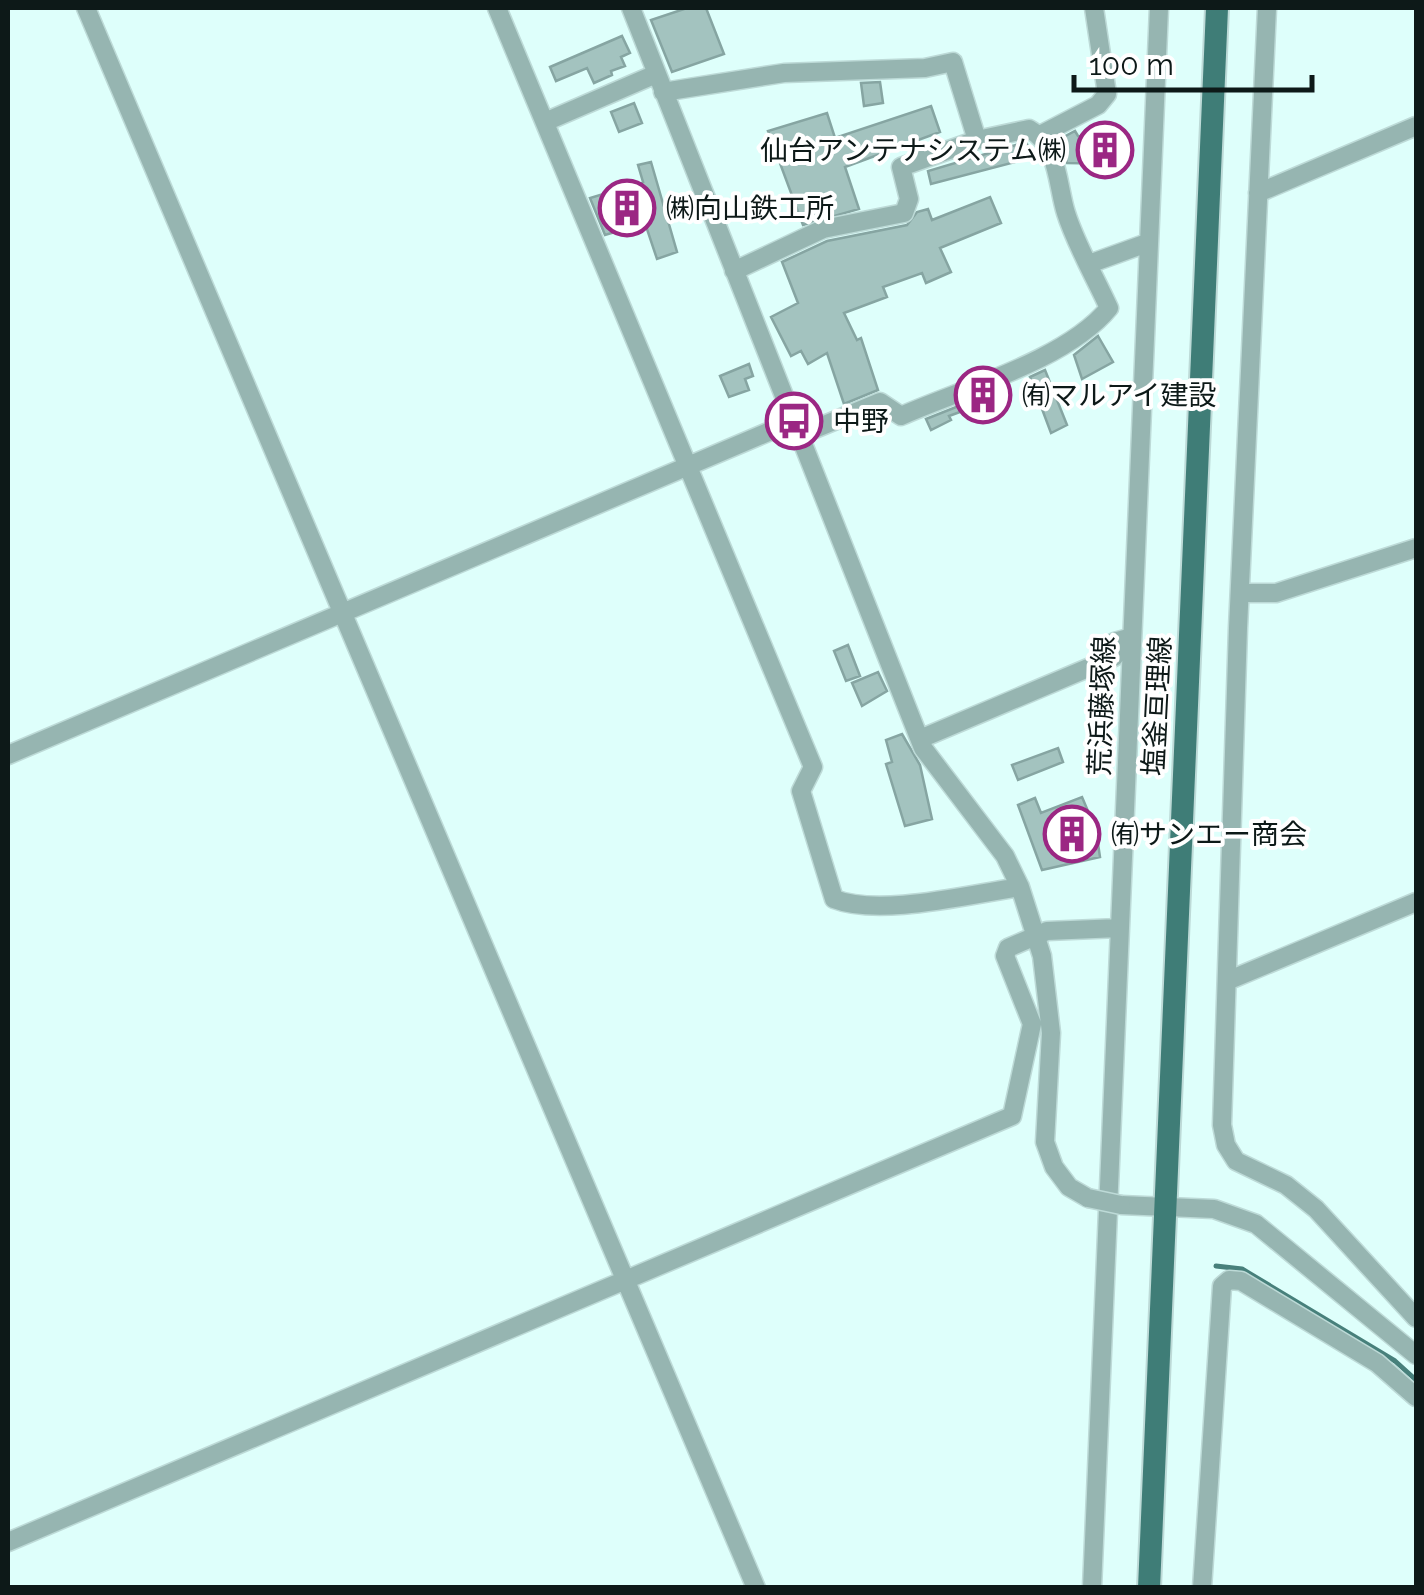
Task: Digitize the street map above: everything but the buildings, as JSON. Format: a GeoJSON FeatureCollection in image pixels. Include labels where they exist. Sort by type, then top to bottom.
{"type":"FeatureCollection","features":[{"type":"Feature","properties":{"kind":"main road","name":"塩釜亘理線"},"geometry":{"type":"LineString","coordinates":[[1149,1588],[1217,8]]}},
{"type":"Feature","properties":{"kind":"street"},"geometry":{"type":"LineString","coordinates":[[86,8],[756,1588]]}},
{"type":"Feature","properties":{"kind":"street"},"geometry":{"type":"LineString","coordinates":[[496,8],[592,241],[690,463],[813,767],[801,791],[834,899],[850,906],[1020,887]]}},
{"type":"Feature","properties":{"kind":"street"},"geometry":{"type":"LineString","coordinates":[[631,8],[920,739],[1005,856],[1020,887],[1036,934],[1051,1033],[1045,1142],[1062,1177],[1088,1198],[1121,1205],[1214,1209],[1256,1224],[1416,1355]]}},
{"type":"Feature","properties":{"kind":"street"},"geometry":{"type":"LineString","coordinates":[[1040,135],[1098,105],[1107,94],[1094,8]]}},
{"type":"Feature","properties":{"kind":"street","name":"荒浜藤塚線"},"geometry":{"type":"LineString","coordinates":[[1092,1588],[1158,8]]}},
{"type":"Feature","properties":{"kind":"street"},"geometry":{"type":"LineString","coordinates":[[1267,8],[1240,593],[1222,1125],[1226,1145],[1236,1161],[1286,1185],[1316,1209],[1416,1318]]}},
{"type":"Feature","properties":{"kind":"street"},"geometry":{"type":"LineString","coordinates":[[545,122],[659,83],[925,68],[953,62],[977,140]]}},
{"type":"Feature","properties":{"kind":"street"},"geometry":{"type":"LineString","coordinates":[[1258,193],[1416,126]]}},
{"type":"Feature","properties":{"kind":"street"},"geometry":{"type":"LineString","coordinates":[[8,755],[690,463],[880,402],[901,416],[1026,364],[1097,323],[1109,308],[1065,212],[1064,186],[1040,135],[1029,129],[977,140],[901,168],[909,199],[904,213],[823,228],[734,271]]}},
{"type":"Feature","properties":{"kind":"street"},"geometry":{"type":"LineString","coordinates":[[1089,264],[1146,243]]}},
{"type":"Feature","properties":{"kind":"street"},"geometry":{"type":"LineString","coordinates":[[1240,593],[1276,593],[1416,548]]}},
{"type":"Feature","properties":{"kind":"street"},"geometry":{"type":"LineString","coordinates":[[920,739],[1114,658],[1114,642],[1132,637]]}},
{"type":"Feature","properties":{"kind":"street"},"geometry":{"type":"LineString","coordinates":[[1228,981],[1416,902]]}},
{"type":"Feature","properties":{"kind":"street"},"geometry":{"type":"LineString","coordinates":[[8,1542],[1012,1116],[1032,1024],[1005,956],[1008,948],[1036,934],[1074,927],[1119,928]]}},
{"type":"Feature","properties":{"kind":"street"},"geometry":{"type":"LineString","coordinates":[[1202,1588],[1222,1286],[1228,1280],[1242,1280],[1377,1363],[1416,1397]]}},
{"type":"Feature","properties":{"kind":"waterway"},"geometry":{"type":"LineString","coordinates":[[1216,1266],[1242,1269],[1395,1361],[1416,1380]]}},
{"type":"Feature","properties":{"kind":"place","name":"仙台アンテナシステム㈱"},"geometry":{"type":"Point","coordinates":[1105,150]}},
{"type":"Feature","properties":{"kind":"place","name":"㈱向山鉄工所"},"geometry":{"type":"Point","coordinates":[627,208]}},
{"type":"Feature","properties":{"kind":"place","name":"㈲マルアイ建設"},"geometry":{"type":"Point","coordinates":[983,395]}},
{"type":"Feature","properties":{"kind":"place","name":"中野"},"geometry":{"type":"Point","coordinates":[794,421]}},
{"type":"Feature","properties":{"kind":"place","name":"㈲サンエー商会"},"geometry":{"type":"Point","coordinates":[1072,834]}}]}
